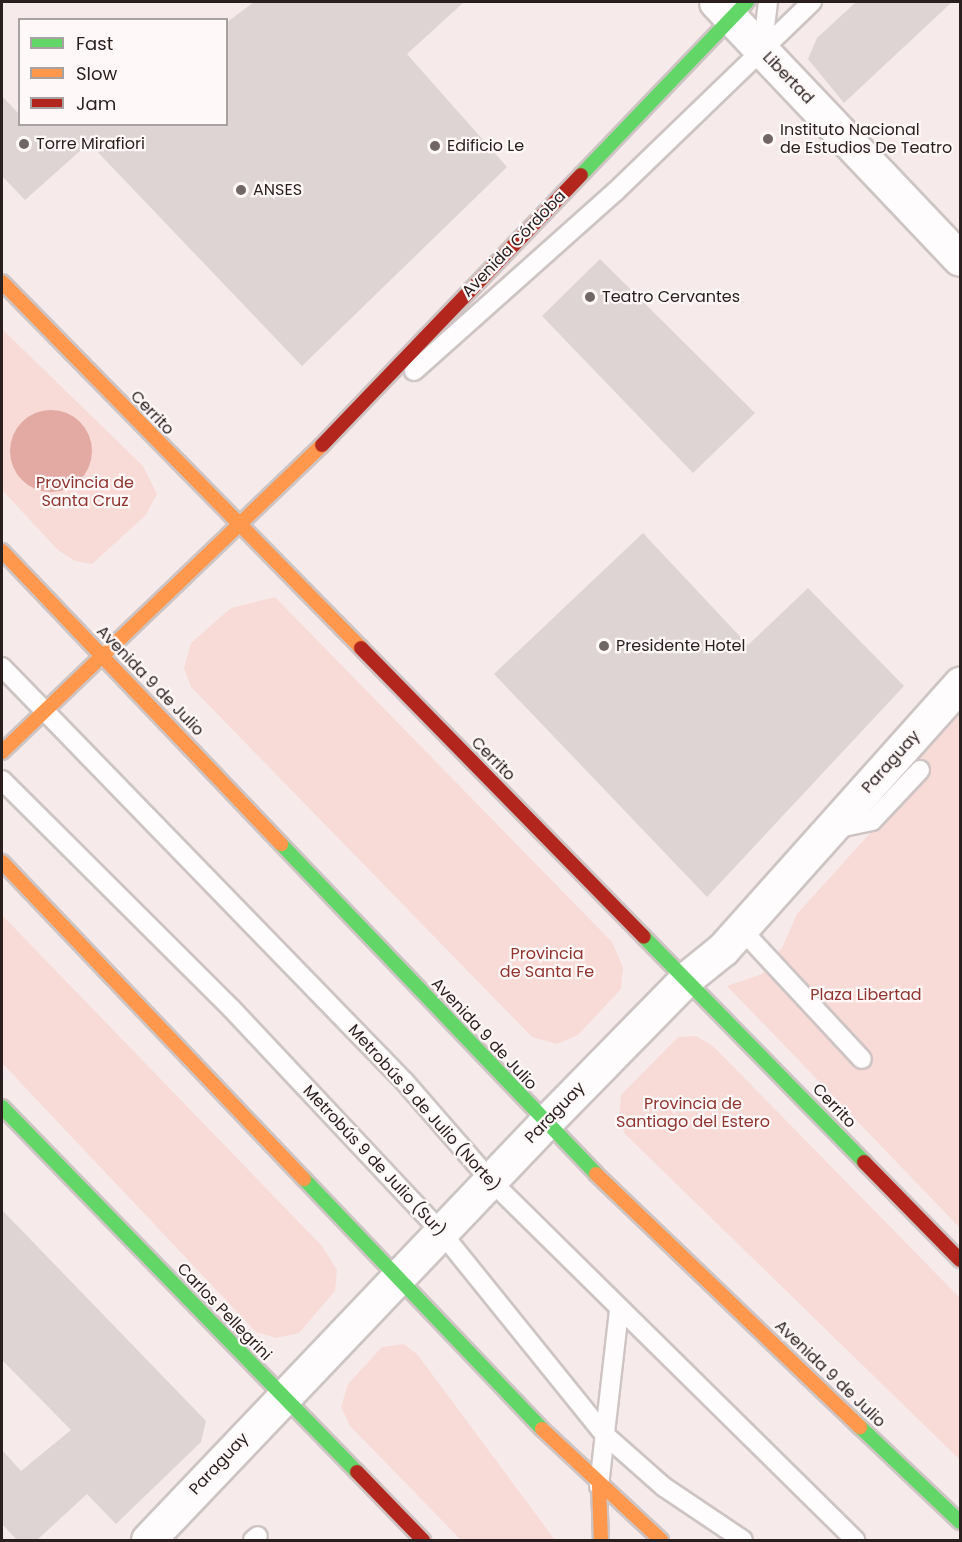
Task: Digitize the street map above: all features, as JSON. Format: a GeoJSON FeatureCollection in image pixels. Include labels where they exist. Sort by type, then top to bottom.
{"type":"FeatureCollection","features":[{"type":"Feature","properties":{"kind":"main road","name":"Avenida Córdoba"},"geometry":{"type":"LineString","coordinates":[[2,752],[282,487],[731,6]]}},
{"type":"Feature","properties":{"kind":"main road","name":"Cerrito"},"geometry":{"type":"LineString","coordinates":[[2,282],[239,528],[687,978],[960,1260]]}},
{"type":"Feature","properties":{"kind":"main road","name":"Avenida 9 de Julio"},"geometry":{"type":"LineString","coordinates":[[2,551],[545,1123],[960,1522]]}},
{"type":"Feature","properties":{"kind":"main road"},"geometry":{"type":"LineString","coordinates":[[2,862],[397,1278],[599,1486],[661,1540]]}},
{"type":"Feature","properties":{"kind":"main road","name":"Carlos Pellegrini"},"geometry":{"type":"LineString","coordinates":[[2,1107],[423,1540]]}},
{"type":"Feature","properties":{"kind":"main road"},"geometry":{"type":"LineString","coordinates":[[599,1486],[601,1540]]}},
{"type":"Feature","properties":{"kind":"street","name":"Libertad"},"geometry":{"type":"LineString","coordinates":[[731,6],[762,51],[960,259]]}},
{"type":"Feature","properties":{"kind":"street","name":"Paraguay"},"geometry":{"type":"LineString","coordinates":[[147,1540],[545,1123],[687,978],[742,930],[960,684]]}},
{"type":"Feature","properties":{"kind":"lane"},"geometry":{"type":"LineString","coordinates":[[762,51],[768,2]]}},
{"type":"Feature","properties":{"kind":"lane","name":"Avenida Córdoba"},"geometry":{"type":"LineString","coordinates":[[282,487],[615,192],[812,2]]}},
{"type":"Feature","properties":{"kind":"lane","name":"Metrobús 9 de Julio (Norte)"},"geometry":{"type":"LineString","coordinates":[[2,668],[404,1081],[490,1180],[619,1310],[855,1540]]}},
{"type":"Feature","properties":{"kind":"lane"},"geometry":{"type":"LineString","coordinates":[[831,830],[872,821],[921,770]]}},
{"type":"Feature","properties":{"kind":"lane","name":"Metrobús 9 de Julio (Sur)"},"geometry":{"type":"LineString","coordinates":[[2,780],[231,1008],[441,1232],[604,1434],[664,1487],[743,1540]]}},
{"type":"Feature","properties":{"kind":"lane"},"geometry":{"type":"LineString","coordinates":[[742,930],[862,1059]]}},
{"type":"Feature","properties":{"kind":"lane"},"geometry":{"type":"LineString","coordinates":[[599,1486],[619,1310]]}},
{"type":"Feature","properties":{"kind":"green space","name":"Provincia de Santa Cruz"},"geometry":{"type":"Polygon","coordinates":[[[2,329],[143,466],[157,494],[146,515],[92,564],[75,561],[58,550],[2,490],[2,329]]]}},
{"type":"Feature","properties":{"kind":"green space","name":"Provincia de Santa Fe"},"geometry":{"type":"Polygon","coordinates":[[[275,597],[612,942],[623,967],[621,989],[578,1035],[557,1044],[532,1037],[191,687],[184,668],[191,643],[231,608],[275,597]]]}},
{"type":"Feature","properties":{"kind":"green space","name":"Plaza Libertad"},"geometry":{"type":"Polygon","coordinates":[[[960,709],[960,1228],[727,986],[762,974],[783,946],[797,914],[928,769],[916,757],[960,709]]]}},
{"type":"Feature","properties":{"kind":"green space"},"geometry":{"type":"Polygon","coordinates":[[[2,915],[322,1246],[337,1270],[335,1291],[299,1333],[276,1338],[256,1332],[2,1063],[2,915]]]}},
{"type":"Feature","properties":{"kind":"green space","name":"Provincia de Santiago del Estero"},"geometry":{"type":"Polygon","coordinates":[[[696,1036],[713,1046],[960,1298],[960,1460],[625,1134],[619,1120],[621,1095],[678,1037],[696,1036]]]}},
{"type":"Feature","properties":{"kind":"green space"},"geometry":{"type":"Polygon","coordinates":[[[404,1344],[417,1354],[555,1540],[461,1540],[350,1426],[341,1407],[348,1384],[382,1347],[404,1344]]]}},
{"type":"Feature","properties":{"kind":"shaded area"},"geometry":{"type":"Polygon","coordinates":[[[51,410],[67,413],[80,422],[89,435],[92,451],[89,467],[80,480],[67,489],[51,492],[35,489],[22,480],[13,467],[10,451],[13,435],[22,422],[35,413],[51,410]]]}},
{"type":"Feature","properties":{"kind":"building"},"geometry":{"type":"Polygon","coordinates":[[[254,2],[464,2],[407,54],[507,167],[302,366],[89,143],[25,200],[2,176],[2,96],[18,113],[18,126],[228,126],[228,22],[254,2]]]}},
{"type":"Feature","properties":{"kind":"building"},"geometry":{"type":"Polygon","coordinates":[[[856,2],[952,2],[844,103],[808,59],[817,38],[856,2]]]}},
{"type":"Feature","properties":{"kind":"building"},"geometry":{"type":"Polygon","coordinates":[[[600,259],[755,413],[693,473],[542,316],[600,259]]]}},
{"type":"Feature","properties":{"kind":"building"},"geometry":{"type":"Polygon","coordinates":[[[643,533],[748,645],[808,588],[904,686],[707,897],[494,674],[643,533]]]}},
{"type":"Feature","properties":{"kind":"building"},"geometry":{"type":"Polygon","coordinates":[[[2,1210],[206,1421],[201,1442],[116,1524],[87,1494],[37,1540],[17,1540],[2,1524],[2,1450],[21,1471],[71,1430],[2,1360],[2,1210]]]}},
{"type":"Feature","properties":{"kind":"traffic: fast"},"geometry":{"type":"LineString","coordinates":[[581,175],[747,2]]}},
{"type":"Feature","properties":{"kind":"traffic: fast"},"geometry":{"type":"LineString","coordinates":[[281,844],[596,1174]]}},
{"type":"Feature","properties":{"kind":"traffic: fast"},"geometry":{"type":"LineString","coordinates":[[644,937],[864,1162]]}},
{"type":"Feature","properties":{"kind":"traffic: fast"},"geometry":{"type":"LineString","coordinates":[[2,1107],[357,1472]]}},
{"type":"Feature","properties":{"kind":"traffic: fast"},"geometry":{"type":"LineString","coordinates":[[304,1179],[542,1429]]}},
{"type":"Feature","properties":{"kind":"traffic: fast"},"geometry":{"type":"LineString","coordinates":[[860,1427],[960,1522]]}},
{"type":"Feature","properties":{"kind":"traffic: slow"},"geometry":{"type":"LineString","coordinates":[[2,282],[361,648]]}},
{"type":"Feature","properties":{"kind":"traffic: slow"},"geometry":{"type":"LineString","coordinates":[[2,752],[322,445]]}},
{"type":"Feature","properties":{"kind":"traffic: slow"},"geometry":{"type":"LineString","coordinates":[[2,551],[281,844]]}},
{"type":"Feature","properties":{"kind":"traffic: slow"},"geometry":{"type":"LineString","coordinates":[[2,862],[304,1179]]}},
{"type":"Feature","properties":{"kind":"traffic: slow"},"geometry":{"type":"LineString","coordinates":[[596,1174],[860,1427]]}},
{"type":"Feature","properties":{"kind":"traffic: slow"},"geometry":{"type":"LineString","coordinates":[[542,1429],[661,1540]]}},
{"type":"Feature","properties":{"kind":"traffic: slow"},"geometry":{"type":"LineString","coordinates":[[599,1486],[601,1540]]}},
{"type":"Feature","properties":{"kind":"traffic: jam"},"geometry":{"type":"LineString","coordinates":[[322,445],[581,175]]}},
{"type":"Feature","properties":{"kind":"traffic: jam"},"geometry":{"type":"LineString","coordinates":[[361,648],[644,937]]}},
{"type":"Feature","properties":{"kind":"traffic: jam"},"geometry":{"type":"LineString","coordinates":[[864,1162],[960,1260]]}},
{"type":"Feature","properties":{"kind":"traffic: jam"},"geometry":{"type":"LineString","coordinates":[[357,1472],[423,1540]]}},
{"type":"Feature","properties":{"kind":"place","name":"Instituto Nacional de Estudios De Teatro"},"geometry":{"type":"Point","coordinates":[768,139]}},
{"type":"Feature","properties":{"kind":"place","name":"Torre Mirafiori"},"geometry":{"type":"Point","coordinates":[24,144]}},
{"type":"Feature","properties":{"kind":"place","name":"Edificio Le"},"geometry":{"type":"Point","coordinates":[435,146]}},
{"type":"Feature","properties":{"kind":"place","name":"ANSES"},"geometry":{"type":"Point","coordinates":[241,190]}},
{"type":"Feature","properties":{"kind":"place","name":"Teatro Cervantes"},"geometry":{"type":"Point","coordinates":[590,297]}},
{"type":"Feature","properties":{"kind":"place","name":"Presidente Hotel"},"geometry":{"type":"Point","coordinates":[604,646]}}]}
